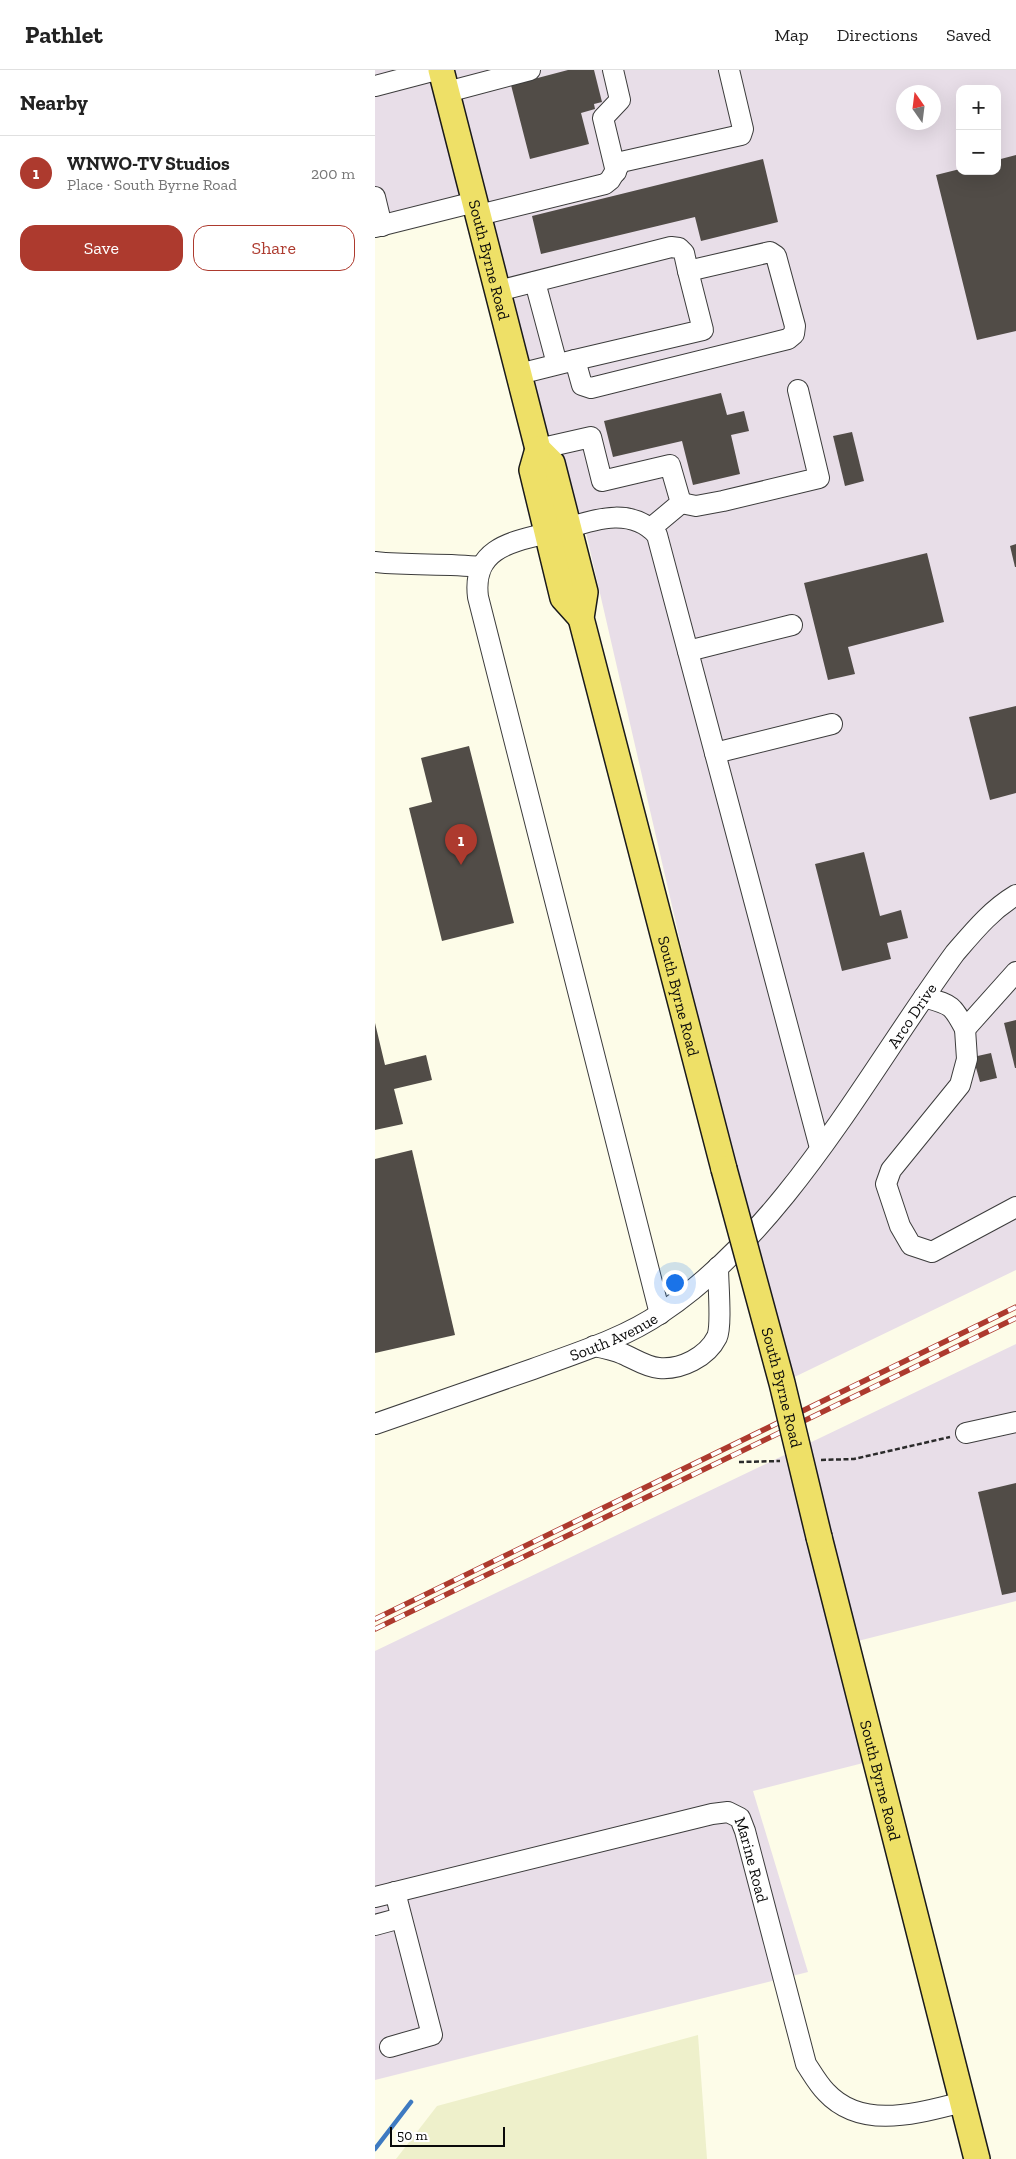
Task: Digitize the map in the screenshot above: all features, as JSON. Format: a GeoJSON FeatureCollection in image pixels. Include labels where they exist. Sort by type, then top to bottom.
{"type":"FeatureCollection","features":[{"type":"Feature","properties":{"kind":"main road","name":"South Byrne Road"},"geometry":{"type":"LineString","coordinates":[[444,81],[538,449],[532,470],[558,530],[563,598],[581,618],[782,1383],[819,1537],[977,2159]]}},
{"type":"Feature","properties":{"kind":"street"},"geometry":{"type":"LineString","coordinates":[[375,86],[436,70]]}},
{"type":"Feature","properties":{"kind":"street"},"geometry":{"type":"LineString","coordinates":[[444,81],[530,70]]}},
{"type":"Feature","properties":{"kind":"street"},"geometry":{"type":"LineString","coordinates":[[613,70],[620,100],[603,118],[616,172]]}},
{"type":"Feature","properties":{"kind":"street"},"geometry":{"type":"LineString","coordinates":[[375,197],[379,226],[605,184],[616,172],[621,162],[741,135],[743,129],[729,70]]}},
{"type":"Feature","properties":{"kind":"street"},"geometry":{"type":"LineString","coordinates":[[498,291],[671,248],[679,248],[684,253],[710,358]]}},
{"type":"Feature","properties":{"kind":"street"},"geometry":{"type":"LineString","coordinates":[[535,282],[566,362],[582,384],[591,388],[788,339],[794,334],[795,326],[776,256],[770,252],[689,271]]}},
{"type":"Feature","properties":{"kind":"street"},"geometry":{"type":"LineString","coordinates":[[519,374],[703,330]]}},
{"type":"Feature","properties":{"kind":"street"},"geometry":{"type":"LineString","coordinates":[[681,503],[696,506],[819,478],[799,390]]}},
{"type":"Feature","properties":{"kind":"street"},"geometry":{"type":"LineString","coordinates":[[538,449],[591,437],[602,481],[670,465],[681,503]]}},
{"type":"Feature","properties":{"kind":"street"},"geometry":{"type":"LineString","coordinates":[[651,528],[681,503]]}},
{"type":"Feature","properties":{"kind":"street"},"geometry":{"type":"LineString","coordinates":[[660,1314],[478,597],[477,576],[480,567],[489,555],[500,548],[525,538],[596,519],[619,517],[637,520],[651,528],[657,535],[820,1148]]}},
{"type":"Feature","properties":{"kind":"street"},"geometry":{"type":"LineString","coordinates":[[375,562],[397,565],[459,564],[480,567]]}},
{"type":"Feature","properties":{"kind":"street"},"geometry":{"type":"LineString","coordinates":[[688,651],[792,625]]}},
{"type":"Feature","properties":{"kind":"street"},"geometry":{"type":"LineString","coordinates":[[715,753],[832,724]]}},
{"type":"Feature","properties":{"kind":"street","name":"Arco Drive"},"geometry":{"type":"LineString","coordinates":[[820,1148],[955,954],[979,925],[1003,903],[1016,895]]}},
{"type":"Feature","properties":{"kind":"street"},"geometry":{"type":"LineString","coordinates":[[965,1029],[1016,972]]}},
{"type":"Feature","properties":{"kind":"street"},"geometry":{"type":"LineString","coordinates":[[924,997],[948,1004],[956,1011],[965,1029],[967,1059],[959,1085],[915,1143],[891,1170],[886,1184],[900,1226],[911,1245],[932,1252],[1016,1207]]}},
{"type":"Feature","properties":{"kind":"street","name":"South Avenue"},"geometry":{"type":"LineString","coordinates":[[375,1424],[593,1346],[616,1337],[660,1314],[718,1267],[766,1218],[820,1148]]}},
{"type":"Feature","properties":{"kind":"street"},"geometry":{"type":"LineString","coordinates":[[593,1346],[610,1349],[641,1363],[659,1368],[679,1366],[692,1361],[717,1336],[719,1324],[718,1267]]}},
{"type":"Feature","properties":{"kind":"street"},"geometry":{"type":"LineString","coordinates":[[966,1433],[1016,1422]]}},
{"type":"Feature","properties":{"kind":"street","name":"Marine Road"},"geometry":{"type":"LineString","coordinates":[[375,1897],[712,1814],[728,1812],[741,1818],[806,2064],[827,2093],[855,2112],[886,2117],[913,2114],[963,2102]]}},
{"type":"Feature","properties":{"kind":"street"},"geometry":{"type":"LineString","coordinates":[[390,2047],[432,2035],[395,1892]]}},
{"type":"Feature","properties":{"kind":"street"},"geometry":{"type":"LineString","coordinates":[[375,1925],[401,1918]]}},
{"type":"Feature","properties":{"kind":"path"},"geometry":{"type":"LineString","coordinates":[[816,1460],[854,1459],[966,1433]]}},
{"type":"Feature","properties":{"kind":"path"},"geometry":{"type":"LineString","coordinates":[[739,1462],[787,1461]]}},
{"type":"Feature","properties":{"kind":"shaded area"},"geometry":{"type":"Polygon","coordinates":[[[375,70],[1016,70],[1016,1270],[782,1383],[584,524],[519,374],[475,202],[375,227],[375,70]]]}},
{"type":"Feature","properties":{"kind":"shaded area"},"geometry":{"type":"Polygon","coordinates":[[[1016,1344],[1016,1601],[846,1644],[875,1760],[753,1791],[808,1972],[375,2080],[375,1651],[1016,1344]]]}},
{"type":"Feature","properties":{"kind":"green space"},"geometry":{"type":"Polygon","coordinates":[[[698,2035],[707,2159],[396,2159],[437,2106],[698,2035]]]}},
{"type":"Feature","properties":{"kind":"building"},"geometry":{"type":"Polygon","coordinates":[[[568,70],[594,70],[602,102],[594,104],[595,109],[581,113],[589,144],[530,159],[511,85],[568,70]]]}},
{"type":"Feature","properties":{"kind":"building"},"geometry":{"type":"Polygon","coordinates":[[[1016,155],[1016,331],[977,340],[936,175],[956,170],[956,175],[1001,175],[1001,159],[1016,155]]]}},
{"type":"Feature","properties":{"kind":"building"},"geometry":{"type":"Polygon","coordinates":[[[763,159],[778,222],[701,241],[695,217],[541,254],[532,216],[763,159]]]}},
{"type":"Feature","properties":{"kind":"building"},"geometry":{"type":"Polygon","coordinates":[[[721,393],[727,415],[744,411],[749,431],[731,435],[740,474],[693,485],[682,441],[613,457],[604,421],[721,393]]]}},
{"type":"Feature","properties":{"kind":"building"},"geometry":{"type":"Polygon","coordinates":[[[852,432],[864,481],[845,486],[833,436],[852,432]]]}},
{"type":"Feature","properties":{"kind":"building"},"geometry":{"type":"Polygon","coordinates":[[[1016,544],[1016,567],[1015,567],[1010,546],[1016,544]]]}},
{"type":"Feature","properties":{"kind":"building"},"geometry":{"type":"Polygon","coordinates":[[[927,553],[944,622],[848,647],[855,674],[828,680],[804,583],[927,553]]]}},
{"type":"Feature","properties":{"kind":"building"},"geometry":{"type":"Polygon","coordinates":[[[1016,706],[1016,793],[990,800],[969,717],[1016,706]]]}},
{"type":"Feature","properties":{"kind":"building"},"geometry":{"type":"Polygon","coordinates":[[[469,746],[514,923],[442,941],[409,808],[432,802],[421,758],[469,746]]]}},
{"type":"Feature","properties":{"kind":"building"},"geometry":{"type":"Polygon","coordinates":[[[864,852],[880,916],[901,910],[908,938],[887,943],[891,959],[842,971],[815,864],[864,852]]]}},
{"type":"Feature","properties":{"kind":"building"},"geometry":{"type":"Polygon","coordinates":[[[1016,1020],[1016,1068],[1015,1068],[1004,1023],[1016,1020]]]}},
{"type":"Feature","properties":{"kind":"building"},"geometry":{"type":"Polygon","coordinates":[[[375,1023],[385,1065],[426,1055],[432,1080],[394,1089],[403,1124],[375,1130],[375,1023]]]}},
{"type":"Feature","properties":{"kind":"building"},"geometry":{"type":"Polygon","coordinates":[[[991,1053],[997,1078],[980,1082],[973,1057],[991,1053]]]}},
{"type":"Feature","properties":{"kind":"building"},"geometry":{"type":"Polygon","coordinates":[[[412,1150],[455,1335],[375,1353],[375,1159],[412,1150]]]}},
{"type":"Feature","properties":{"kind":"building"},"geometry":{"type":"Polygon","coordinates":[[[1016,1483],[1016,1592],[1002,1595],[978,1492],[1016,1483]]]}},
{"type":"Feature","properties":{"kind":"waterway"},"geometry":{"type":"LineString","coordinates":[[375,2149],[411,2102]]}},
{"type":"Feature","properties":{"kind":"railway"},"geometry":{"type":"LineString","coordinates":[[375,1619],[1016,1307]]}},
{"type":"Feature","properties":{"kind":"railway"},"geometry":{"type":"LineString","coordinates":[[375,1629],[1016,1318]]}},
{"type":"Feature","properties":{"kind":"place","name":"WNWO-TV Studios"},"geometry":{"type":"Point","coordinates":[461,865]}}]}
